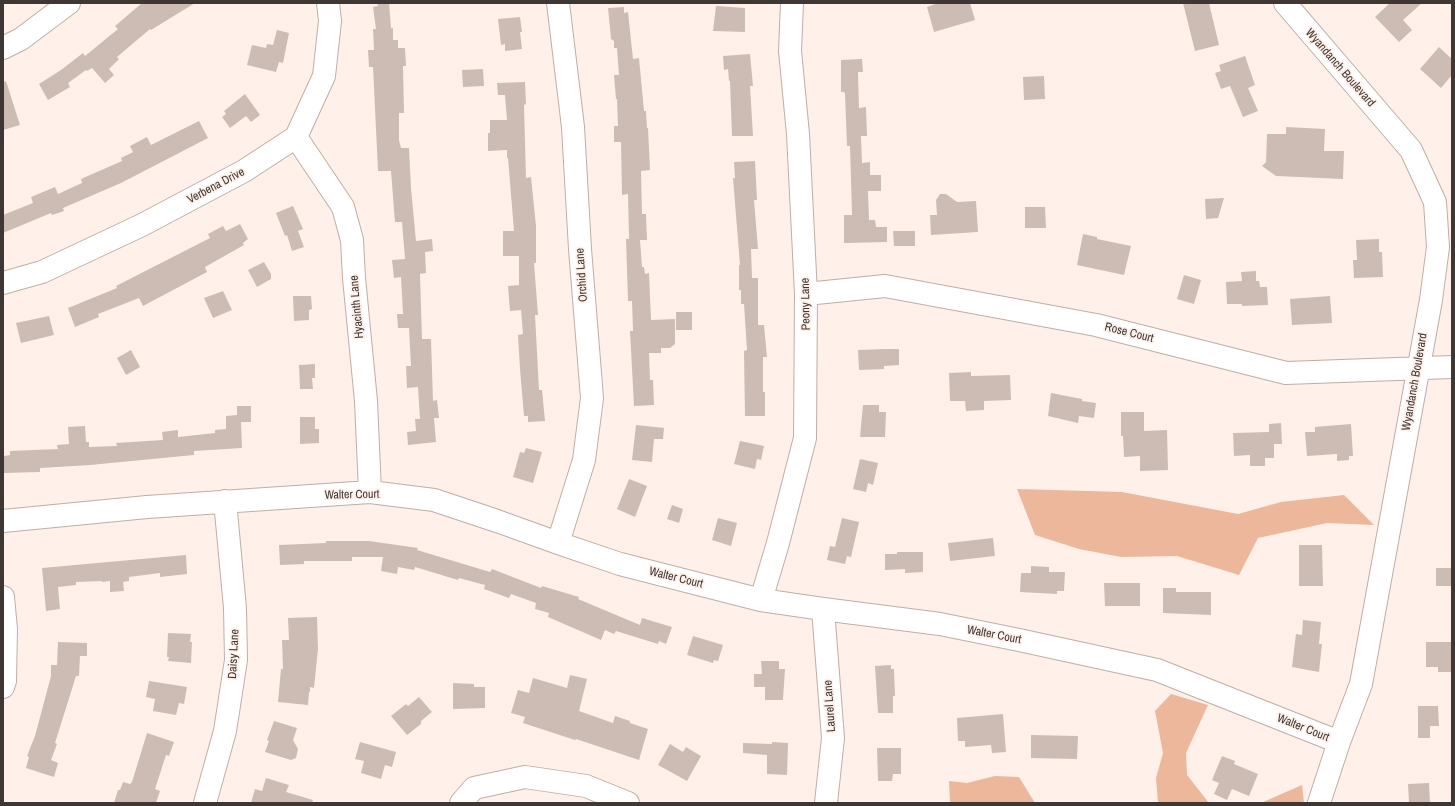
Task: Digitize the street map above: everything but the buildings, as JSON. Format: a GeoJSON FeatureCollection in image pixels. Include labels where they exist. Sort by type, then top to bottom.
{"type":"FeatureCollection","features":[{"type":"Feature","properties":{"kind":"street"},"geometry":{"type":"LineString","coordinates":[[296,137],[324,76],[330,21],[328,3]]}},
{"type":"Feature","properties":{"kind":"street","name":"Orchid Lane"},"geometry":{"type":"LineString","coordinates":[[558,3],[573,127],[580,249],[592,398],[584,460],[558,543]]}},
{"type":"Feature","properties":{"kind":"street","name":"Peony Lane"},"geometry":{"type":"LineString","coordinates":[[760,600],[778,543],[805,438],[806,294],[798,134],[790,51],[792,3]]}},
{"type":"Feature","properties":{"kind":"street","name":"Wyandanch Boulevard"},"geometry":{"type":"LineString","coordinates":[[1285,3],[1412,150],[1435,202],[1438,247],[1431,300],[1361,684],[1339,742],[1319,803]]}},
{"type":"Feature","properties":{"kind":"street"},"geometry":{"type":"LineString","coordinates":[[3,48],[21,38],[57,6]]}},
{"type":"Feature","properties":{"kind":"street","name":"Verbena Drive"},"geometry":{"type":"LineString","coordinates":[[3,283],[42,272],[142,225],[244,171],[296,137]]}},
{"type":"Feature","properties":{"kind":"street","name":"Hyacinth Lane"},"geometry":{"type":"LineString","coordinates":[[296,137],[343,207],[352,240],[354,278],[366,401],[370,492]]}},
{"type":"Feature","properties":{"kind":"street","name":"Rose Court"},"geometry":{"type":"LineString","coordinates":[[806,294],[885,286],[1096,325],[1286,373],[1452,367]]}},
{"type":"Feature","properties":{"kind":"street","name":"Walter Court"},"geometry":{"type":"LineString","coordinates":[[3,521],[147,507],[370,492],[434,500],[620,564],[760,600],[823,610],[940,624],[1157,670],[1339,742]]}},
{"type":"Feature","properties":{"kind":"street","name":"Daisy Lane"},"geometry":{"type":"LineString","coordinates":[[205,803],[225,731],[236,660],[235,608],[225,502]]}},
{"type":"Feature","properties":{"kind":"street"},"geometry":{"type":"LineString","coordinates":[[3,598],[6,629],[5,681],[3,687]]}},
{"type":"Feature","properties":{"kind":"street","name":"Laurel Lane"},"geometry":{"type":"LineString","coordinates":[[823,610],[833,738],[826,803]]}},
{"type":"Feature","properties":{"kind":"street"},"geometry":{"type":"LineString","coordinates":[[461,803],[474,788],[525,777],[586,786],[628,803]]}},
{"type":"Feature","properties":{"kind":"shaded area"},"geometry":{"type":"Polygon","coordinates":[[[1017,489],[1122,492],[1238,514],[1281,502],[1344,495],[1374,525],[1327,523],[1258,538],[1239,575],[1177,556],[1121,557],[1079,549],[1035,535],[1017,489]]]}},
{"type":"Feature","properties":{"kind":"shaded area"},"geometry":{"type":"Polygon","coordinates":[[[1171,694],[1208,705],[1186,753],[1187,775],[1209,803],[1158,803],[1156,778],[1163,753],[1155,711],[1171,694]]]}},
{"type":"Feature","properties":{"kind":"shaded area"},"geometry":{"type":"Polygon","coordinates":[[[995,776],[1019,777],[1035,803],[950,803],[949,781],[967,783],[995,776]]]}},
{"type":"Feature","properties":{"kind":"shaded area"},"geometry":{"type":"Polygon","coordinates":[[[1302,785],[1304,803],[1261,803],[1302,785]]]}}]}
